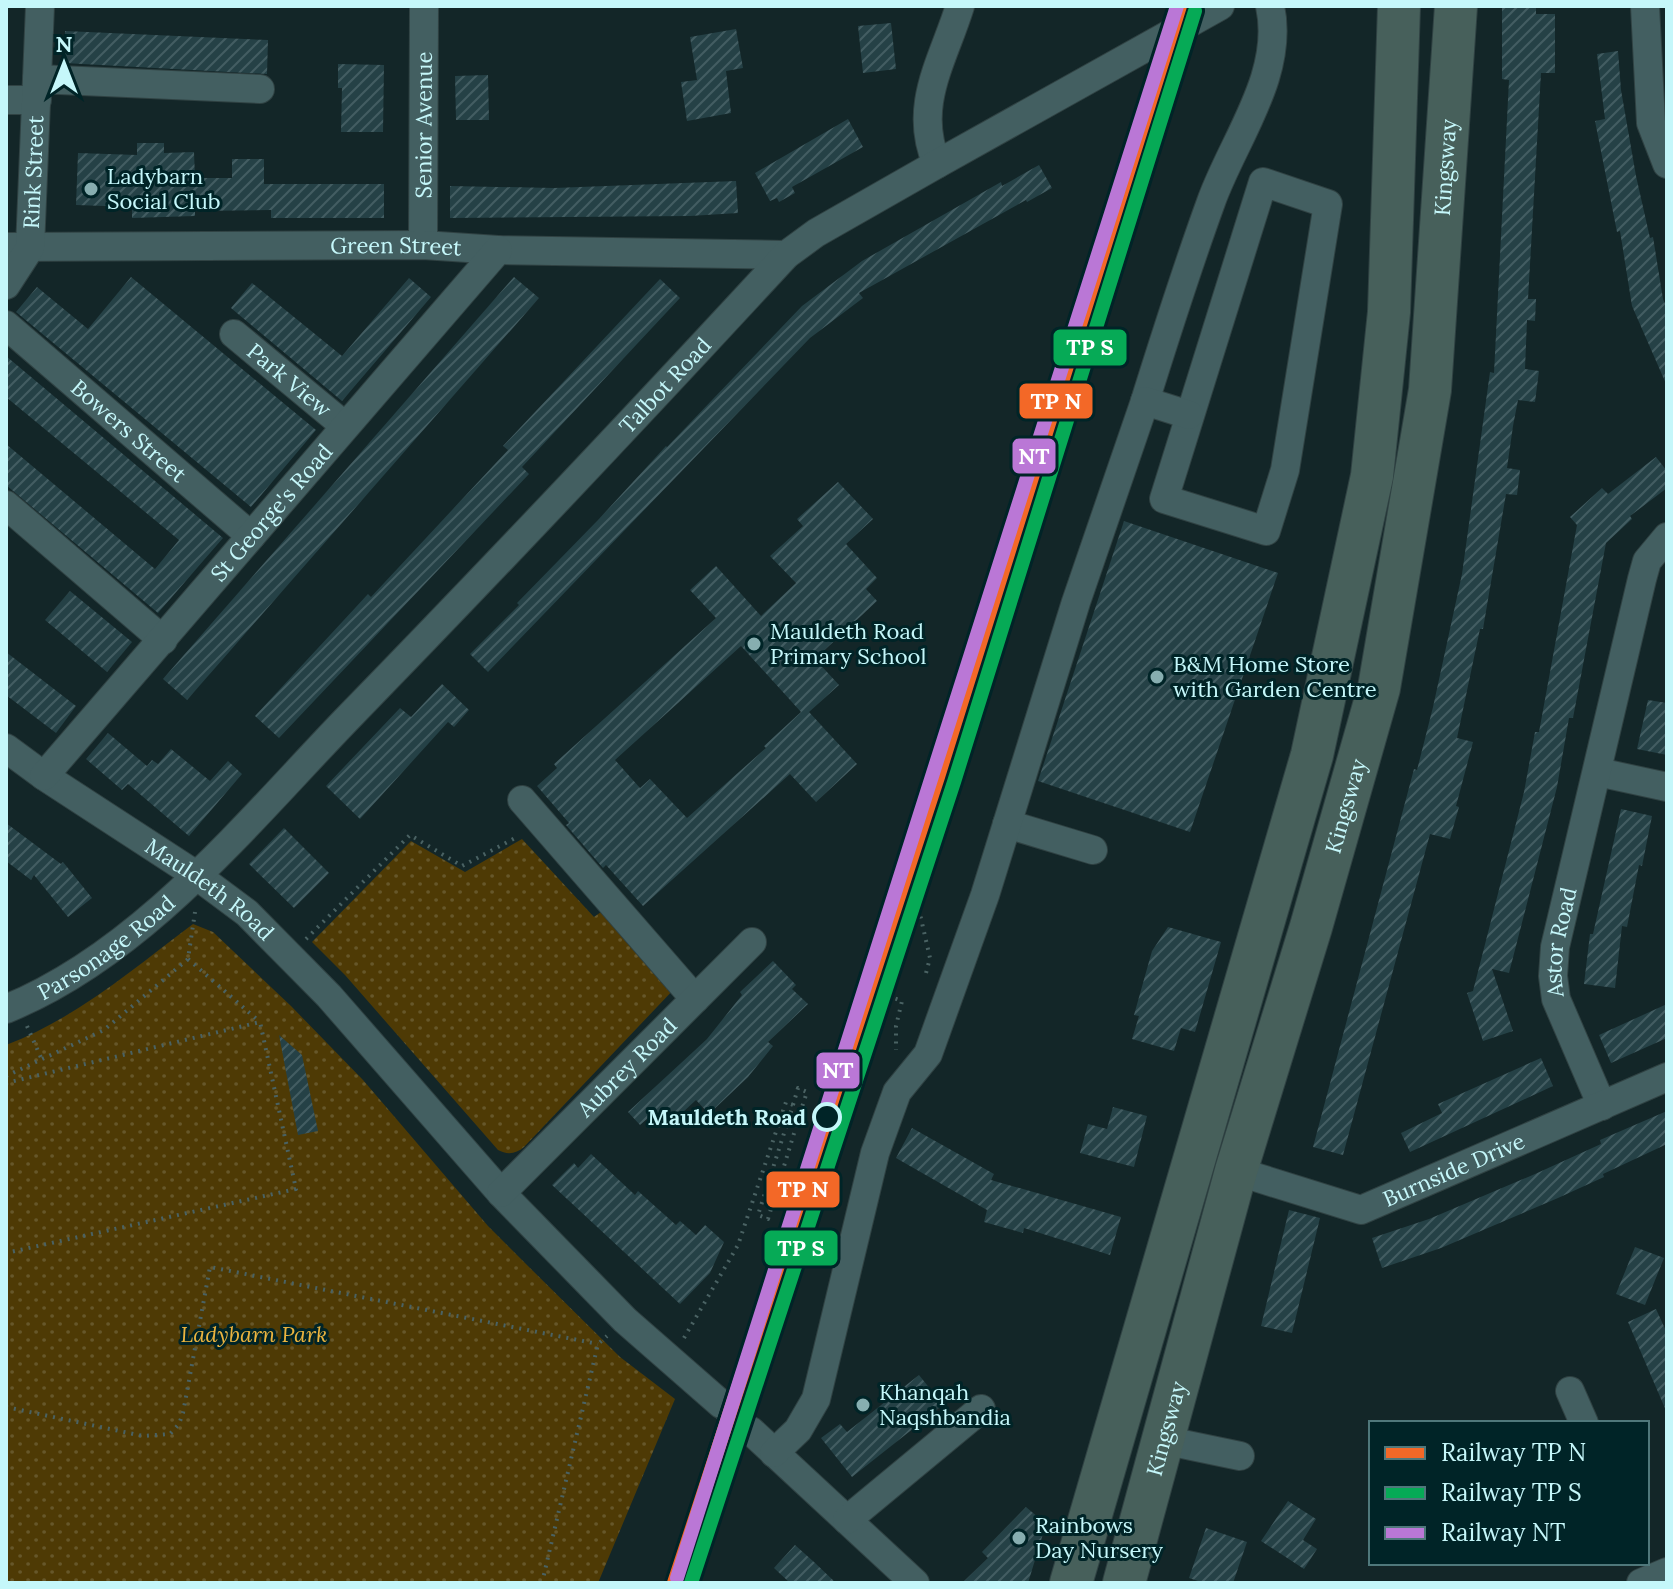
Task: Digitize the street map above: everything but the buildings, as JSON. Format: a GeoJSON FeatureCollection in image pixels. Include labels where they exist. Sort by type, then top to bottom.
{"type":"FeatureCollection","features":[{"type":"Feature","properties":{"kind":"highway","name":"Kingsway"},"geometry":{"type":"LineString","coordinates":[[1071,1583],[1312,755],[1372,476],[1389,312],[1399,6]]}},
{"type":"Feature","properties":{"kind":"highway","name":"Kingsway"},"geometry":{"type":"LineString","coordinates":[[1396,124],[1415,42],[1419,6]]}},
{"type":"Feature","properties":{"kind":"highway","name":"Kingsway"},"geometry":{"type":"LineString","coordinates":[[1124,1583],[1236,1171],[1311,927],[1379,688],[1430,390],[1456,6]]}},
{"type":"Feature","properties":{"kind":"street","name":"Rink Street"},"geometry":{"type":"LineString","coordinates":[[6,285],[18,248],[37,89],[40,6]]}},
{"type":"Feature","properties":{"kind":"street","name":"Senior Avenue"},"geometry":{"type":"LineString","coordinates":[[423,245],[424,6]]}},
{"type":"Feature","properties":{"kind":"street"},"geometry":{"type":"LineString","coordinates":[[937,164],[928,139],[927,99],[960,6]]}},
{"type":"Feature","properties":{"kind":"street","name":"Talbot Road"},"geometry":{"type":"LineString","coordinates":[[196,875],[478,585],[786,255],[816,233],[1220,6]]}},
{"type":"Feature","properties":{"kind":"street"},"geometry":{"type":"LineString","coordinates":[[774,1453],[798,1430],[816,1399],[875,1153],[897,1092],[928,1054],[985,895],[1076,602],[1212,200],[1262,90],[1273,22],[1270,6]]}},
{"type":"Feature","properties":{"kind":"street"},"geometry":{"type":"LineString","coordinates":[[1645,6],[1651,123],[1667,164]]}},
{"type":"Feature","properties":{"kind":"street"},"geometry":{"type":"LineString","coordinates":[[6,100],[37,89],[260,89]]}},
{"type":"Feature","properties":{"kind":"street"},"geometry":{"type":"LineString","coordinates":[[1263,182],[1328,204],[1285,470],[1266,531],[1164,499],[1189,415],[1263,182]]}},
{"type":"Feature","properties":{"kind":"street","name":"Green Street"},"geometry":{"type":"LineString","coordinates":[[18,248],[423,245],[498,250],[786,255]]}},
{"type":"Feature","properties":{"kind":"street","name":"St George's Road"},"geometry":{"type":"LineString","coordinates":[[44,776],[498,250]]}},
{"type":"Feature","properties":{"kind":"street","name":"Bowers Street"},"geometry":{"type":"LineString","coordinates":[[6,325],[251,536]]}},
{"type":"Feature","properties":{"kind":"street","name":"Park View"},"geometry":{"type":"LineString","coordinates":[[234,334],[345,426]]}},
{"type":"Feature","properties":{"kind":"street"},"geometry":{"type":"LineString","coordinates":[[1145,401],[1189,415]]}},
{"type":"Feature","properties":{"kind":"street"},"geometry":{"type":"LineString","coordinates":[[6,505],[163,640]]}},
{"type":"Feature","properties":{"kind":"street","name":"Astor Road"},"geometry":{"type":"LineString","coordinates":[[1602,1106],[1556,999],[1553,976],[1555,947],[1644,570],[1652,554],[1667,537]]}},
{"type":"Feature","properties":{"kind":"street","name":"Mauldeth Road"},"geometry":{"type":"LineString","coordinates":[[6,748],[196,875],[247,913],[291,955],[501,1193],[625,1320],[721,1404]]}},
{"type":"Feature","properties":{"kind":"street"},"geometry":{"type":"LineString","coordinates":[[1598,772],[1667,787]]}},
{"type":"Feature","properties":{"kind":"street"},"geometry":{"type":"LineString","coordinates":[[522,800],[695,999]]}},
{"type":"Feature","properties":{"kind":"street"},"geometry":{"type":"LineString","coordinates":[[1007,824],[1093,850]]}},
{"type":"Feature","properties":{"kind":"street","name":"Parsonage Road"},"geometry":{"type":"LineString","coordinates":[[16,1015],[134,930],[196,875]]}},
{"type":"Feature","properties":{"kind":"street","name":"Aubrey Road"},"geometry":{"type":"LineString","coordinates":[[501,1193],[752,942]]}},
{"type":"Feature","properties":{"kind":"street","name":"Burnside Drive"},"geometry":{"type":"LineString","coordinates":[[1236,1171],[1361,1210],[1667,1077]]}},
{"type":"Feature","properties":{"kind":"street"},"geometry":{"type":"LineString","coordinates":[[1570,1391],[1583,1421]]}},
{"type":"Feature","properties":{"kind":"street"},"geometry":{"type":"LineString","coordinates":[[847,1520],[981,1409]]}},
{"type":"Feature","properties":{"kind":"street"},"geometry":{"type":"LineString","coordinates":[[751,1431],[915,1583]]}},
{"type":"Feature","properties":{"kind":"street"},"geometry":{"type":"LineString","coordinates":[[1163,1440],[1240,1456]]}},
{"type":"Feature","properties":{"kind":"path"},"geometry":{"type":"LineString","coordinates":[[291,955],[410,835],[462,866],[542,823]]}},
{"type":"Feature","properties":{"kind":"path"},"geometry":{"type":"LineString","coordinates":[[917,901],[930,958],[923,988]]}},
{"type":"Feature","properties":{"kind":"path"},"geometry":{"type":"LineString","coordinates":[[6,1076],[104,1030],[188,959],[195,908]]}},
{"type":"Feature","properties":{"kind":"path"},"geometry":{"type":"LineString","coordinates":[[6,1253],[296,1189],[260,1022],[188,959]]}},
{"type":"Feature","properties":{"kind":"path"},"geometry":{"type":"LineString","coordinates":[[888,996],[902,1001],[896,1026],[897,1092]]}},
{"type":"Feature","properties":{"kind":"path"},"geometry":{"type":"LineString","coordinates":[[16,1015],[42,1060]]}},
{"type":"Feature","properties":{"kind":"path"},"geometry":{"type":"LineString","coordinates":[[6,1083],[260,1022]]}},
{"type":"Feature","properties":{"kind":"path"},"geometry":{"type":"LineString","coordinates":[[798,1088],[807,1092],[768,1219],[758,1215],[793,1105],[798,1088]]}},
{"type":"Feature","properties":{"kind":"path"},"geometry":{"type":"LineString","coordinates":[[671,1361],[738,1245],[786,1102],[793,1105]]}},
{"type":"Feature","properties":{"kind":"path"},"geometry":{"type":"LineString","coordinates":[[802,1107],[811,1112]]}},
{"type":"Feature","properties":{"kind":"path"},"geometry":{"type":"LineString","coordinates":[[6,1407],[143,1436],[170,1434],[183,1413],[210,1267],[598,1344],[542,1583]]}},
{"type":"Feature","properties":{"kind":"green space"},"geometry":{"type":"Polygon","coordinates":[[[522,839],[594,917],[605,909],[676,987],[524,1147],[508,1153],[498,1150],[345,975],[312,942],[411,841],[465,872],[522,839]]]}},
{"type":"Feature","properties":{"kind":"green space","name":"Ladybarn Park"},"geometry":{"type":"Polygon","coordinates":[[[193,924],[213,932],[291,1006],[363,1080],[488,1226],[620,1357],[675,1399],[598,1583],[6,1583],[6,1045],[81,1007],[193,924]]]}},
{"type":"Feature","properties":{"kind":"tunnel"},"geometry":{"type":"LineString","coordinates":[[721,1404],[751,1431]]}},
{"type":"Feature","properties":{"kind":"transit line"},"geometry":{"type":"LineString","coordinates":[[674,1583],[938,777],[1180,6]]}},
{"type":"Feature","properties":{"kind":"transit line"},"geometry":{"type":"LineString","coordinates":[[691,1583],[954,782],[1195,11]]}},
{"type":"Feature","properties":{"kind":"rail line","name":"NT"},"geometry":{"type":"LineString","coordinates":[[677,1578],[1177,6]]}},
{"type":"Feature","properties":{"kind":"place","name":"Ladybarn Social Club"},"geometry":{"type":"Point","coordinates":[91,189]}},
{"type":"Feature","properties":{"kind":"place","name":"Mauldeth Road Primary School"},"geometry":{"type":"Point","coordinates":[754,644]}},
{"type":"Feature","properties":{"kind":"place","name":"B&M Home Store with Garden Centre"},"geometry":{"type":"Point","coordinates":[1157,677]}},
{"type":"Feature","properties":{"kind":"place","name":"Mauldeth Road"},"geometry":{"type":"Point","coordinates":[827,1117]}},
{"type":"Feature","properties":{"kind":"place","name":"Khanqah Naqshbandia"},"geometry":{"type":"Point","coordinates":[863,1405]}},
{"type":"Feature","properties":{"kind":"place","name":"Rainbows Day Nursery"},"geometry":{"type":"Point","coordinates":[1019,1538]}}]}
